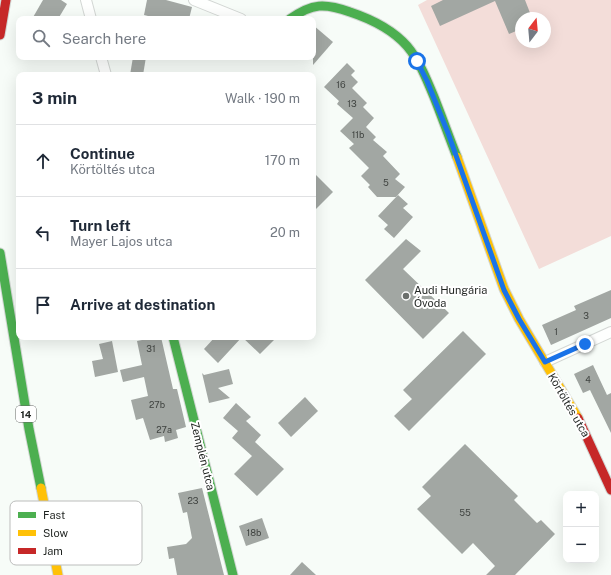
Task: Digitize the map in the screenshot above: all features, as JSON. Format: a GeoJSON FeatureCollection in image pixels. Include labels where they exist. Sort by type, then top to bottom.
{"type":"FeatureCollection","features":[{"type":"Feature","properties":{"kind":"street"},"geometry":{"type":"LineString","coordinates":[[0,35],[6,0]]}},
{"type":"Feature","properties":{"kind":"street"},"geometry":{"type":"LineString","coordinates":[[86,0],[90,16]]}},
{"type":"Feature","properties":{"kind":"street"},"geometry":{"type":"LineString","coordinates":[[194,0],[234,16]]}},
{"type":"Feature","properties":{"kind":"street","name":"Körtöltés utca"},"geometry":{"type":"LineString","coordinates":[[294,16],[312,7],[333,6],[357,14],[388,29],[407,46],[417,61],[427,81],[448,133],[504,290],[519,319],[582,425],[611,490]]}},
{"type":"Feature","properties":{"kind":"street"},"geometry":{"type":"LineString","coordinates":[[102,60],[105,72]]}},
{"type":"Feature","properties":{"kind":"street","name":"14"},"geometry":{"type":"LineString","coordinates":[[0,253],[29,429],[43,501]]}},
{"type":"Feature","properties":{"kind":"street"},"geometry":{"type":"LineString","coordinates":[[545,362],[611,332]]}},
{"type":"Feature","properties":{"kind":"street","name":"Zemplén utca"},"geometry":{"type":"LineString","coordinates":[[174,340],[233,575]]}},
{"type":"Feature","properties":{"kind":"street","name":"14"},"geometry":{"type":"LineString","coordinates":[[56,565],[58,575]]}},
{"type":"Feature","properties":{"kind":"shaded area"},"geometry":{"type":"Polygon","coordinates":[[[427,0],[611,0],[611,236],[539,269],[418,5],[427,0]]]}},
{"type":"Feature","properties":{"kind":"building"},"geometry":{"type":"Polygon","coordinates":[[[43,0],[61,0],[67,4],[60,16],[34,16],[43,0]]]}},
{"type":"Feature","properties":{"kind":"building"},"geometry":{"type":"Polygon","coordinates":[[[147,0],[166,0],[192,7],[190,16],[144,15],[147,0]]]}},
{"type":"Feature","properties":{"kind":"building"},"geometry":{"type":"Polygon","coordinates":[[[443,0],[525,0],[530,12],[515,12],[515,32],[509,34],[495,1],[440,26],[431,6],[443,0]]]}},
{"type":"Feature","properties":{"kind":"building"},"geometry":{"type":"Polygon","coordinates":[[[316,28],[333,42],[313,65],[313,60],[316,60],[316,28]]]}},
{"type":"Feature","properties":{"kind":"building"},"geometry":{"type":"Polygon","coordinates":[[[132,60],[146,60],[144,72],[130,72],[132,60]]]}},
{"type":"Feature","properties":{"kind":"building"},"geometry":{"type":"Polygon","coordinates":[[[347,63],[355,71],[351,75],[358,82],[352,88],[367,103],[363,107],[374,118],[366,127],[376,137],[373,140],[387,152],[383,156],[400,174],[395,179],[405,187],[396,197],[377,197],[368,187],[370,185],[361,176],[369,168],[349,148],[354,144],[340,131],[353,118],[337,104],[339,101],[324,87],[347,63]]]}},
{"type":"Feature","properties":{"kind":"building"},"geometry":{"type":"Polygon","coordinates":[[[316,175],[333,192],[316,209],[316,175]]]}},
{"type":"Feature","properties":{"kind":"building"},"geometry":{"type":"Polygon","coordinates":[[[398,195],[408,204],[403,208],[413,217],[394,238],[384,229],[388,225],[378,216],[398,195]]]}},
{"type":"Feature","properties":{"kind":"building","name":"Audi Hungária Óvoda"},"geometry":{"type":"Polygon","coordinates":[[[406,239],[421,251],[403,269],[449,313],[423,339],[365,280],[406,239]]]}},
{"type":"Feature","properties":{"kind":"building"},"geometry":{"type":"Polygon","coordinates":[[[611,290],[611,318],[551,345],[542,325],[576,310],[574,306],[611,290]]]}},
{"type":"Feature","properties":{"kind":"building"},"geometry":{"type":"Polygon","coordinates":[[[463,331],[486,354],[409,431],[394,416],[412,399],[403,390],[463,331]]]}},
{"type":"Feature","properties":{"kind":"building"},"geometry":{"type":"Polygon","coordinates":[[[162,340],[173,389],[177,389],[186,427],[176,430],[178,438],[165,442],[164,436],[150,440],[143,418],[136,420],[131,400],[148,396],[144,377],[123,382],[120,370],[142,365],[137,341],[162,340]]]}},
{"type":"Feature","properties":{"kind":"building"},"geometry":{"type":"Polygon","coordinates":[[[212,340],[239,340],[218,363],[204,349],[212,340]]]}},
{"type":"Feature","properties":{"kind":"building"},"geometry":{"type":"Polygon","coordinates":[[[245,340],[274,340],[260,354],[245,340]]]}},
{"type":"Feature","properties":{"kind":"building"},"geometry":{"type":"Polygon","coordinates":[[[112,341],[118,372],[95,377],[92,361],[103,359],[99,344],[112,341]]]}},
{"type":"Feature","properties":{"kind":"building"},"geometry":{"type":"Polygon","coordinates":[[[593,365],[607,395],[611,393],[611,433],[590,390],[583,393],[574,374],[593,365]]]}},
{"type":"Feature","properties":{"kind":"building"},"geometry":{"type":"Polygon","coordinates":[[[229,369],[233,384],[218,388],[230,398],[209,403],[202,373],[204,375],[229,369]]]}},
{"type":"Feature","properties":{"kind":"building"},"geometry":{"type":"Polygon","coordinates":[[[305,397],[318,411],[291,437],[278,423],[305,397]]]}},
{"type":"Feature","properties":{"kind":"building"},"geometry":{"type":"Polygon","coordinates":[[[236,403],[251,417],[246,421],[261,435],[255,442],[284,469],[257,496],[234,474],[252,456],[232,438],[238,431],[223,418],[236,403]]]}},
{"type":"Feature","properties":{"kind":"building"},"geometry":{"type":"Polygon","coordinates":[[[465,444],[518,496],[514,500],[537,523],[541,520],[555,534],[515,575],[486,575],[495,566],[473,543],[462,554],[417,509],[431,496],[422,487],[465,444]]]}},
{"type":"Feature","properties":{"kind":"building"},"geometry":{"type":"Polygon","coordinates":[[[202,488],[224,575],[177,575],[174,558],[169,559],[167,547],[186,544],[192,538],[187,512],[183,513],[178,493],[202,488]]]}},
{"type":"Feature","properties":{"kind":"building"},"geometry":{"type":"Polygon","coordinates":[[[262,518],[269,538],[246,546],[239,526],[262,518]]]}},
{"type":"Feature","properties":{"kind":"building"},"geometry":{"type":"Polygon","coordinates":[[[302,562],[316,575],[290,575],[302,562]]]}},
{"type":"Feature","properties":{"kind":"traffic: fast"},"geometry":{"type":"LineString","coordinates":[[295,16],[312,7],[333,7],[366,18],[395,34],[407,46],[422,70],[457,157]]}},
{"type":"Feature","properties":{"kind":"traffic: fast"},"geometry":{"type":"LineString","coordinates":[[0,253],[29,429],[41,488]]}},
{"type":"Feature","properties":{"kind":"traffic: fast"},"geometry":{"type":"LineString","coordinates":[[174,340],[233,575]]}},
{"type":"Feature","properties":{"kind":"traffic: slow"},"geometry":{"type":"LineString","coordinates":[[457,157],[504,289],[519,319],[578,418]]}},
{"type":"Feature","properties":{"kind":"traffic: slow"},"geometry":{"type":"LineString","coordinates":[[41,488],[44,501]]}},
{"type":"Feature","properties":{"kind":"traffic: slow"},"geometry":{"type":"LineString","coordinates":[[56,565],[58,575]]}},
{"type":"Feature","properties":{"kind":"traffic: jam"},"geometry":{"type":"LineString","coordinates":[[0,35],[6,0]]}},
{"type":"Feature","properties":{"kind":"traffic: jam"},"geometry":{"type":"LineString","coordinates":[[578,418],[611,490]]}},
{"type":"Feature","properties":{"kind":"place","name":"Audi Hungária Óvoda"},"geometry":{"type":"Point","coordinates":[406,296]}},
{"type":"Feature","properties":{"kind":"route"},"geometry":{"type":"LineString","coordinates":[[417,61],[427,81],[448,133],[504,290],[529,336],[545,362],[585,344]]}}]}
